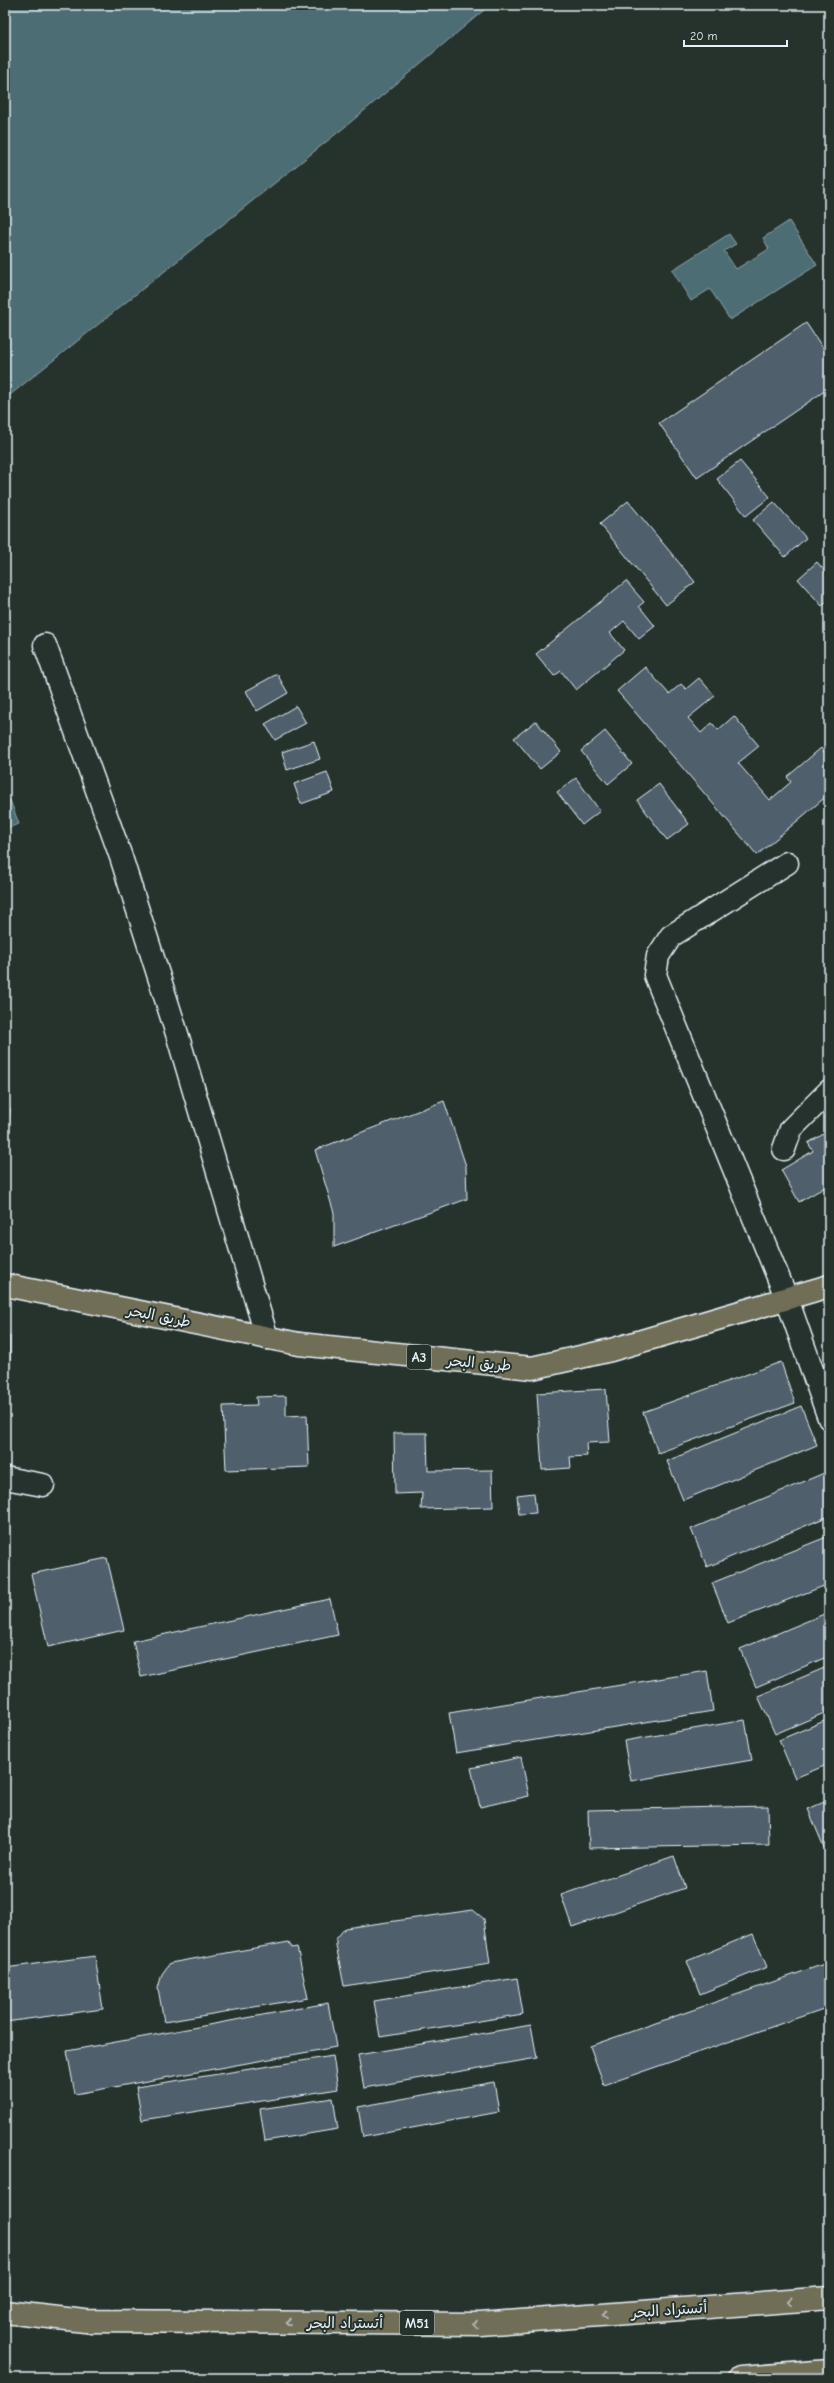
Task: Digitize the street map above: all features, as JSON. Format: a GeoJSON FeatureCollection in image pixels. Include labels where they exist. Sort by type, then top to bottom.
{"type":"FeatureCollection","features":[{"type":"Feature","properties":{"kind":"highway","name":"طريق البحر"},"geometry":{"type":"LineString","coordinates":[[5,1284],[299,1344],[532,1368],[611,1350],[829,1286]]}},
{"type":"Feature","properties":{"kind":"highway","name":"أتستراد البحر"},"geometry":{"type":"LineString","coordinates":[[5,2312],[85,2320],[480,2324],[829,2298]]}},
{"type":"Feature","properties":{"kind":"highway"},"geometry":{"type":"LineString","coordinates":[[740,2378],[829,2371]]}},
{"type":"Feature","properties":{"kind":"street"},"geometry":{"type":"LineString","coordinates":[[45,645],[126,872],[178,1037],[267,1338]]}},
{"type":"Feature","properties":{"kind":"street"},"geometry":{"type":"LineString","coordinates":[[787,864],[671,936],[658,956],[655,975],[787,1299],[829,1418]]}},
{"type":"Feature","properties":{"kind":"street"},"geometry":{"type":"LineString","coordinates":[[784,1150],[791,1130],[829,1091]]}},
{"type":"Feature","properties":{"kind":"street"},"geometry":{"type":"LineString","coordinates":[[5,1478],[43,1485]]}},
{"type":"Feature","properties":{"kind":"water"},"geometry":{"type":"Polygon","coordinates":[[[5,5],[490,5],[346,126],[5,399],[5,5]]]}},
{"type":"Feature","properties":{"kind":"water"},"geometry":{"type":"Polygon","coordinates":[[[789,221],[817,265],[730,320],[710,289],[691,301],[672,270],[729,234],[736,244],[724,251],[736,269],[769,249],[763,238],[789,221]]]}},
{"type":"Feature","properties":{"kind":"water"},"geometry":{"type":"Polygon","coordinates":[[[10,800],[19,824],[5,829],[5,802],[10,800]]]}},
{"type":"Feature","properties":{"kind":"building"},"geometry":{"type":"Polygon","coordinates":[[[806,323],[829,357],[829,388],[697,478],[659,423],[806,323]]]}},
{"type":"Feature","properties":{"kind":"building"},"geometry":{"type":"Polygon","coordinates":[[[740,461],[770,497],[746,516],[717,479],[740,461]]]}},
{"type":"Feature","properties":{"kind":"building"},"geometry":{"type":"Polygon","coordinates":[[[628,501],[695,582],[666,605],[600,524],[628,501]]]}},
{"type":"Feature","properties":{"kind":"building"},"geometry":{"type":"Polygon","coordinates":[[[774,502],[806,538],[785,557],[753,520],[774,502]]]}},
{"type":"Feature","properties":{"kind":"building"},"geometry":{"type":"Polygon","coordinates":[[[817,562],[829,576],[829,600],[822,606],[798,579],[817,562]]]}},
{"type":"Feature","properties":{"kind":"building"},"geometry":{"type":"Polygon","coordinates":[[[626,581],[644,602],[639,606],[655,626],[639,639],[624,621],[610,633],[624,650],[576,690],[561,671],[554,676],[536,654],[626,581]]]}},
{"type":"Feature","properties":{"kind":"building"},"geometry":{"type":"Polygon","coordinates":[[[645,667],[669,694],[681,684],[686,689],[699,678],[715,696],[688,718],[701,733],[712,723],[718,730],[734,716],[759,746],[738,763],[770,800],[791,782],[787,777],[821,748],[829,758],[829,794],[757,855],[617,691],[645,667]]]}},
{"type":"Feature","properties":{"kind":"building"},"geometry":{"type":"Polygon","coordinates":[[[277,674],[288,693],[257,711],[246,691],[277,674]]]}},
{"type":"Feature","properties":{"kind":"building"},"geometry":{"type":"Polygon","coordinates":[[[296,706],[306,723],[275,740],[265,724],[296,706]]]}},
{"type":"Feature","properties":{"kind":"building"},"geometry":{"type":"Polygon","coordinates":[[[536,721],[561,752],[540,769],[514,738],[536,721]]]}},
{"type":"Feature","properties":{"kind":"building"},"geometry":{"type":"Polygon","coordinates":[[[605,731],[632,764],[608,784],[581,751],[605,731]]]}},
{"type":"Feature","properties":{"kind":"building"},"geometry":{"type":"Polygon","coordinates":[[[314,741],[320,759],[287,770],[282,752],[314,741]]]}},
{"type":"Feature","properties":{"kind":"building"},"geometry":{"type":"Polygon","coordinates":[[[327,772],[334,792],[301,804],[294,784],[327,772]]]}},
{"type":"Feature","properties":{"kind":"building"},"geometry":{"type":"Polygon","coordinates":[[[576,778],[600,811],[582,825],[557,792],[576,778]]]}},
{"type":"Feature","properties":{"kind":"building"},"geometry":{"type":"Polygon","coordinates":[[[659,784],[689,824],[667,840],[637,800],[659,784]]]}},
{"type":"Feature","properties":{"kind":"building"},"geometry":{"type":"Polygon","coordinates":[[[444,1101],[466,1166],[467,1199],[334,1247],[334,1213],[315,1150],[444,1101]]]}},
{"type":"Feature","properties":{"kind":"building"},"geometry":{"type":"Polygon","coordinates":[[[5,1108],[10,1108],[9,1128],[5,1128],[5,1108]]]}},
{"type":"Feature","properties":{"kind":"building"},"geometry":{"type":"Polygon","coordinates":[[[829,1131],[829,1148],[827,1149],[829,1152],[829,1185],[799,1202],[781,1170],[813,1151],[808,1143],[829,1131]]]}},
{"type":"Feature","properties":{"kind":"building"},"geometry":{"type":"Polygon","coordinates":[[[5,1336],[10,1336],[10,1369],[5,1369],[5,1336]]]}},
{"type":"Feature","properties":{"kind":"building"},"geometry":{"type":"Polygon","coordinates":[[[781,1362],[795,1403],[658,1453],[643,1412],[781,1362]]]}},
{"type":"Feature","properties":{"kind":"building"},"geometry":{"type":"Polygon","coordinates":[[[606,1389],[610,1442],[586,1443],[587,1456],[570,1457],[571,1468],[542,1470],[537,1393],[606,1389]]]}},
{"type":"Feature","properties":{"kind":"building"},"geometry":{"type":"Polygon","coordinates":[[[286,1396],[286,1416],[307,1415],[309,1467],[226,1470],[223,1406],[257,1405],[256,1397],[286,1396]]]}},
{"type":"Feature","properties":{"kind":"building"},"geometry":{"type":"Polygon","coordinates":[[[801,1406],[817,1445],[683,1500],[667,1461],[801,1406]]]}},
{"type":"Feature","properties":{"kind":"building"},"geometry":{"type":"Polygon","coordinates":[[[394,1433],[427,1433],[428,1471],[492,1470],[493,1507],[421,1509],[422,1493],[395,1494],[394,1433]]]}},
{"type":"Feature","properties":{"kind":"building"},"geometry":{"type":"Polygon","coordinates":[[[829,1471],[829,1516],[707,1567],[691,1529],[829,1471]]]}},
{"type":"Feature","properties":{"kind":"building"},"geometry":{"type":"Polygon","coordinates":[[[534,1493],[536,1513],[519,1514],[517,1495],[534,1493]]]}},
{"type":"Feature","properties":{"kind":"building"},"geometry":{"type":"Polygon","coordinates":[[[829,1536],[829,1584],[728,1623],[712,1583],[829,1536]]]}},
{"type":"Feature","properties":{"kind":"building"},"geometry":{"type":"Polygon","coordinates":[[[107,1558],[124,1630],[48,1647],[31,1574],[107,1558]]]}},
{"type":"Feature","properties":{"kind":"building"},"geometry":{"type":"Polygon","coordinates":[[[330,1599],[338,1635],[141,1677],[133,1641],[330,1599]]]}},
{"type":"Feature","properties":{"kind":"building"},"geometry":{"type":"Polygon","coordinates":[[[829,1612],[829,1656],[756,1687],[740,1649],[829,1612]]]}},
{"type":"Feature","properties":{"kind":"building"},"geometry":{"type":"Polygon","coordinates":[[[829,1666],[829,1711],[775,1734],[758,1696],[829,1666]]]}},
{"type":"Feature","properties":{"kind":"building"},"geometry":{"type":"Polygon","coordinates":[[[707,1671],[713,1711],[456,1753],[449,1713],[707,1671]]]}},
{"type":"Feature","properties":{"kind":"building"},"geometry":{"type":"Polygon","coordinates":[[[829,1719],[829,1764],[795,1778],[779,1740],[829,1719]]]}},
{"type":"Feature","properties":{"kind":"building"},"geometry":{"type":"Polygon","coordinates":[[[745,1720],[752,1760],[631,1781],[624,1741],[745,1720]]]}},
{"type":"Feature","properties":{"kind":"building"},"geometry":{"type":"Polygon","coordinates":[[[521,1757],[529,1796],[480,1807],[471,1768],[521,1757]]]}},
{"type":"Feature","properties":{"kind":"building"},"geometry":{"type":"Polygon","coordinates":[[[829,1800],[829,1856],[828,1857],[808,1809],[829,1800]]]}},
{"type":"Feature","properties":{"kind":"building"},"geometry":{"type":"Polygon","coordinates":[[[768,1806],[769,1845],[589,1848],[588,1810],[768,1806]]]}},
{"type":"Feature","properties":{"kind":"building"},"geometry":{"type":"Polygon","coordinates":[[[674,1856],[685,1888],[572,1927],[561,1895],[674,1856]]]}},
{"type":"Feature","properties":{"kind":"building"},"geometry":{"type":"Polygon","coordinates":[[[473,1910],[484,1919],[490,1964],[344,1986],[336,1939],[345,1928],[473,1910]]]}},
{"type":"Feature","properties":{"kind":"building"},"geometry":{"type":"Polygon","coordinates":[[[753,1934],[767,1967],[700,1994],[687,1961],[753,1934]]]}},
{"type":"Feature","properties":{"kind":"building"},"geometry":{"type":"Polygon","coordinates":[[[289,1942],[292,1948],[297,1947],[308,1998],[164,2022],[158,1988],[162,1974],[170,1963],[289,1942]]]}},
{"type":"Feature","properties":{"kind":"building"},"geometry":{"type":"Polygon","coordinates":[[[95,1956],[103,2009],[5,2022],[5,1968],[95,1956]]]}},
{"type":"Feature","properties":{"kind":"building"},"geometry":{"type":"Polygon","coordinates":[[[827,1963],[829,1969],[829,2007],[604,2085],[590,2046],[827,1963]]]}},
{"type":"Feature","properties":{"kind":"building"},"geometry":{"type":"Polygon","coordinates":[[[517,1978],[523,2014],[380,2037],[374,2001],[517,1978]]]}},
{"type":"Feature","properties":{"kind":"building"},"geometry":{"type":"Polygon","coordinates":[[[328,2003],[336,2047],[75,2094],[67,2051],[328,2003]]]}},
{"type":"Feature","properties":{"kind":"building"},"geometry":{"type":"Polygon","coordinates":[[[531,2025],[537,2058],[364,2088],[358,2055],[531,2025]]]}},
{"type":"Feature","properties":{"kind":"building"},"geometry":{"type":"Polygon","coordinates":[[[333,2056],[338,2089],[142,2120],[136,2087],[333,2056]]]}},
{"type":"Feature","properties":{"kind":"building"},"geometry":{"type":"Polygon","coordinates":[[[494,2082],[499,2112],[363,2137],[358,2107],[494,2082]]]}},
{"type":"Feature","properties":{"kind":"building"},"geometry":{"type":"Polygon","coordinates":[[[333,2098],[338,2129],[265,2141],[260,2109],[333,2098]]]}}]}
